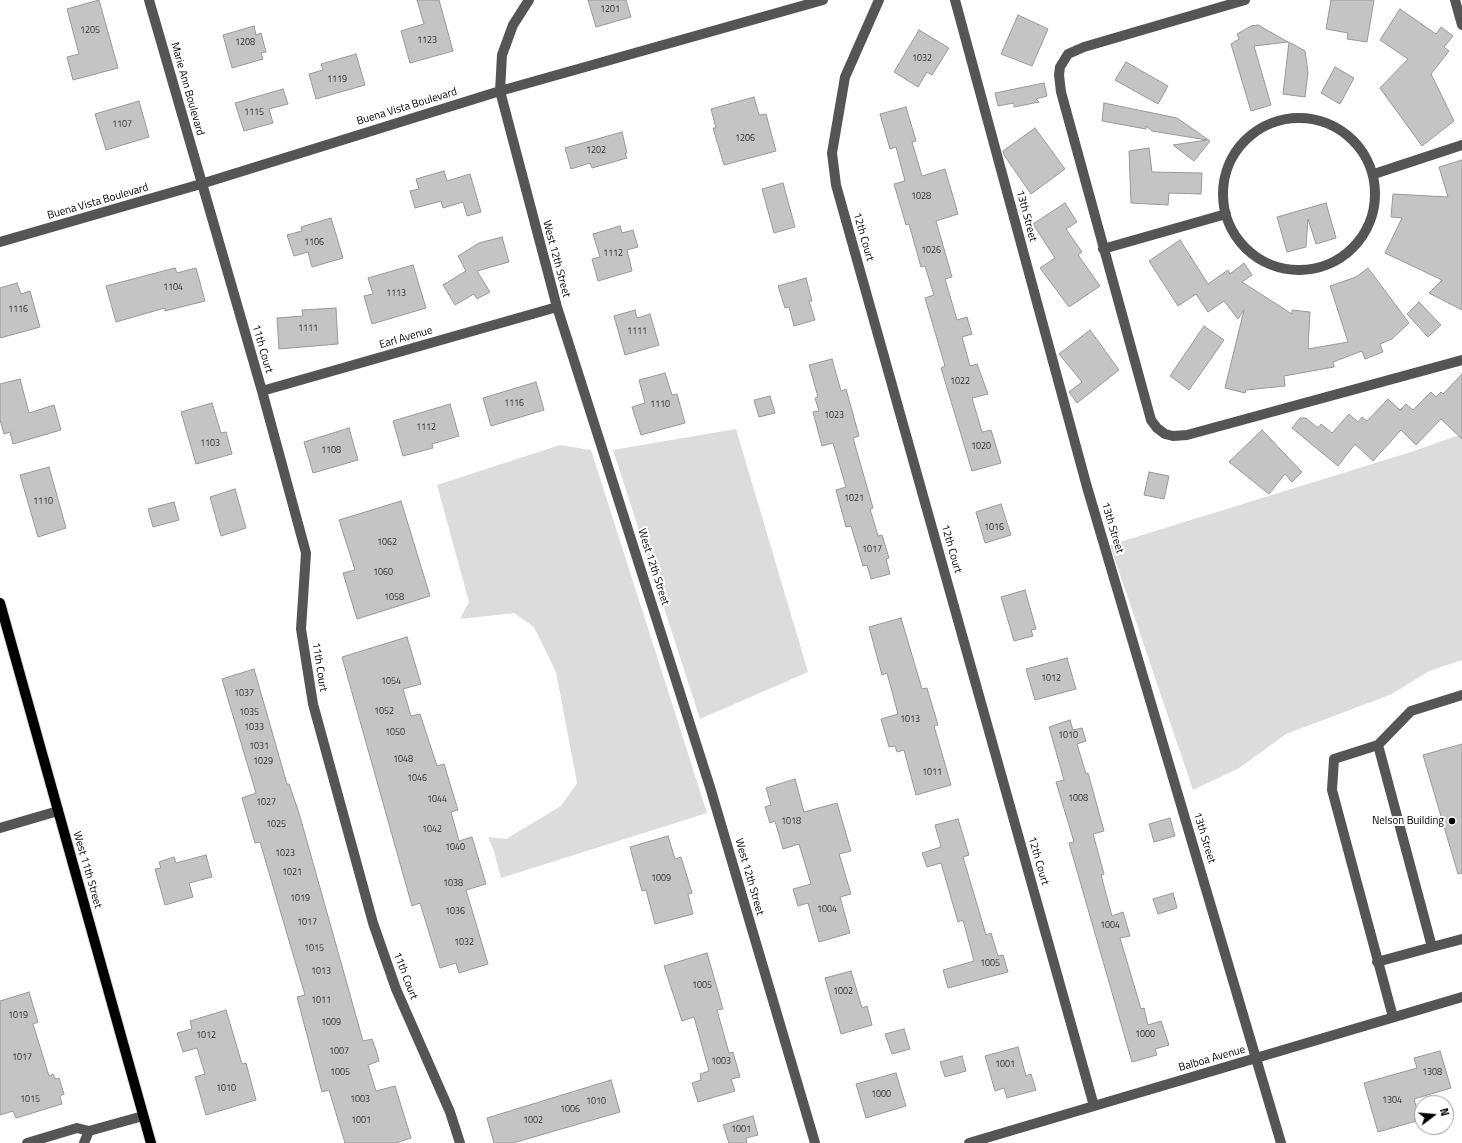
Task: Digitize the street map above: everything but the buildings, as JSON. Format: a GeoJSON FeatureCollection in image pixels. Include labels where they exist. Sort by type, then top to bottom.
{"type":"FeatureCollection","features":[{"type":"Feature","properties":{"kind":"main road","name":"West 11th Street"},"geometry":{"type":"LineString","coordinates":[[0,603],[150,1143]]}},
{"type":"Feature","properties":{"kind":"street","name":"Marie Ann Boulevard"},"geometry":{"type":"LineString","coordinates":[[149,0],[201,184]]}},
{"type":"Feature","properties":{"kind":"street","name":"West 12th Street"},"geometry":{"type":"LineString","coordinates":[[530,0],[513,25],[502,55],[500,91],[556,307],[710,787],[815,1143]]}},
{"type":"Feature","properties":{"kind":"street","name":"Buena Vista Boulevard"},"geometry":{"type":"LineString","coordinates":[[0,242],[201,184],[500,91],[823,0]]}},
{"type":"Feature","properties":{"kind":"street","name":"12th Court"},"geometry":{"type":"LineString","coordinates":[[879,0],[845,77],[832,153],[836,185],[1094,1106]]}},
{"type":"Feature","properties":{"kind":"street","name":"13th Street"},"geometry":{"type":"LineString","coordinates":[[955,0],[1087,487],[1281,1143]]}},
{"type":"Feature","properties":{"kind":"street"},"geometry":{"type":"LineString","coordinates":[[1245,0],[1090,45],[1068,54],[1064,60],[1059,75],[1061,92],[1148,412],[1157,428],[1165,434],[1173,436],[1187,435],[1462,360]]}},
{"type":"Feature","properties":{"kind":"street"},"geometry":{"type":"LineString","coordinates":[[1455,0],[1462,26]]}},
{"type":"Feature","properties":{"kind":"street"},"geometry":{"type":"LineString","coordinates":[[1312,118],[1334,125],[1356,144],[1364,155],[1374,174],[1376,199],[1374,211],[1363,236],[1346,255],[1324,267],[1299,271],[1268,263],[1257,256],[1236,236],[1226,214],[1222,192],[1223,181],[1231,158],[1256,131],[1278,121],[1312,118]]}},
{"type":"Feature","properties":{"kind":"street"},"geometry":{"type":"LineString","coordinates":[[1374,174],[1462,145]]}},
{"type":"Feature","properties":{"kind":"street","name":"11th Court"},"geometry":{"type":"LineString","coordinates":[[201,184],[262,391],[306,553],[301,629],[313,704],[373,923],[396,989],[450,1112],[460,1143]]}},
{"type":"Feature","properties":{"kind":"street"},"geometry":{"type":"LineString","coordinates":[[1104,249],[1226,214]]}},
{"type":"Feature","properties":{"kind":"street","name":"Earl Avenue"},"geometry":{"type":"LineString","coordinates":[[262,391],[556,307]]}},
{"type":"Feature","properties":{"kind":"street"},"geometry":{"type":"LineString","coordinates":[[1393,1017],[1332,790],[1334,759],[1378,745],[1411,711],[1462,695]]}},
{"type":"Feature","properties":{"kind":"street"},"geometry":{"type":"LineString","coordinates":[[1378,745],[1432,947]]}},
{"type":"Feature","properties":{"kind":"street"},"geometry":{"type":"LineString","coordinates":[[0,828],[58,811]]}},
{"type":"Feature","properties":{"kind":"street"},"geometry":{"type":"LineString","coordinates":[[1377,962],[1462,939]]}},
{"type":"Feature","properties":{"kind":"street","name":"Balboa Avenue"},"geometry":{"type":"LineString","coordinates":[[969,1143],[1257,1059],[1462,997]]}},
{"type":"Feature","properties":{"kind":"street"},"geometry":{"type":"LineString","coordinates":[[27,1143],[77,1128],[89,1131],[143,1116]]}},
{"type":"Feature","properties":{"kind":"street"},"geometry":{"type":"LineString","coordinates":[[84,1143],[89,1131]]}},
{"type":"Feature","properties":{"kind":"shaded area"},"geometry":{"type":"Polygon","coordinates":[[[736,429],[808,672],[700,719],[613,450],[736,429]]]}},
{"type":"Feature","properties":{"kind":"shaded area"},"geometry":{"type":"Polygon","coordinates":[[[1462,434],[1462,660],[1429,671],[1392,694],[1286,734],[1239,768],[1193,790],[1110,545],[1411,452],[1462,434]]]}},
{"type":"Feature","properties":{"kind":"shaded area"},"geometry":{"type":"Polygon","coordinates":[[[560,445],[591,450],[707,813],[501,878],[494,851],[488,837],[506,839],[561,806],[577,783],[556,672],[534,627],[514,613],[460,619],[469,602],[437,485],[560,445]]]}},
{"type":"Feature","properties":{"kind":"place","name":"Nelson Building"},"geometry":{"type":"Point","coordinates":[1452,821]}}]}
